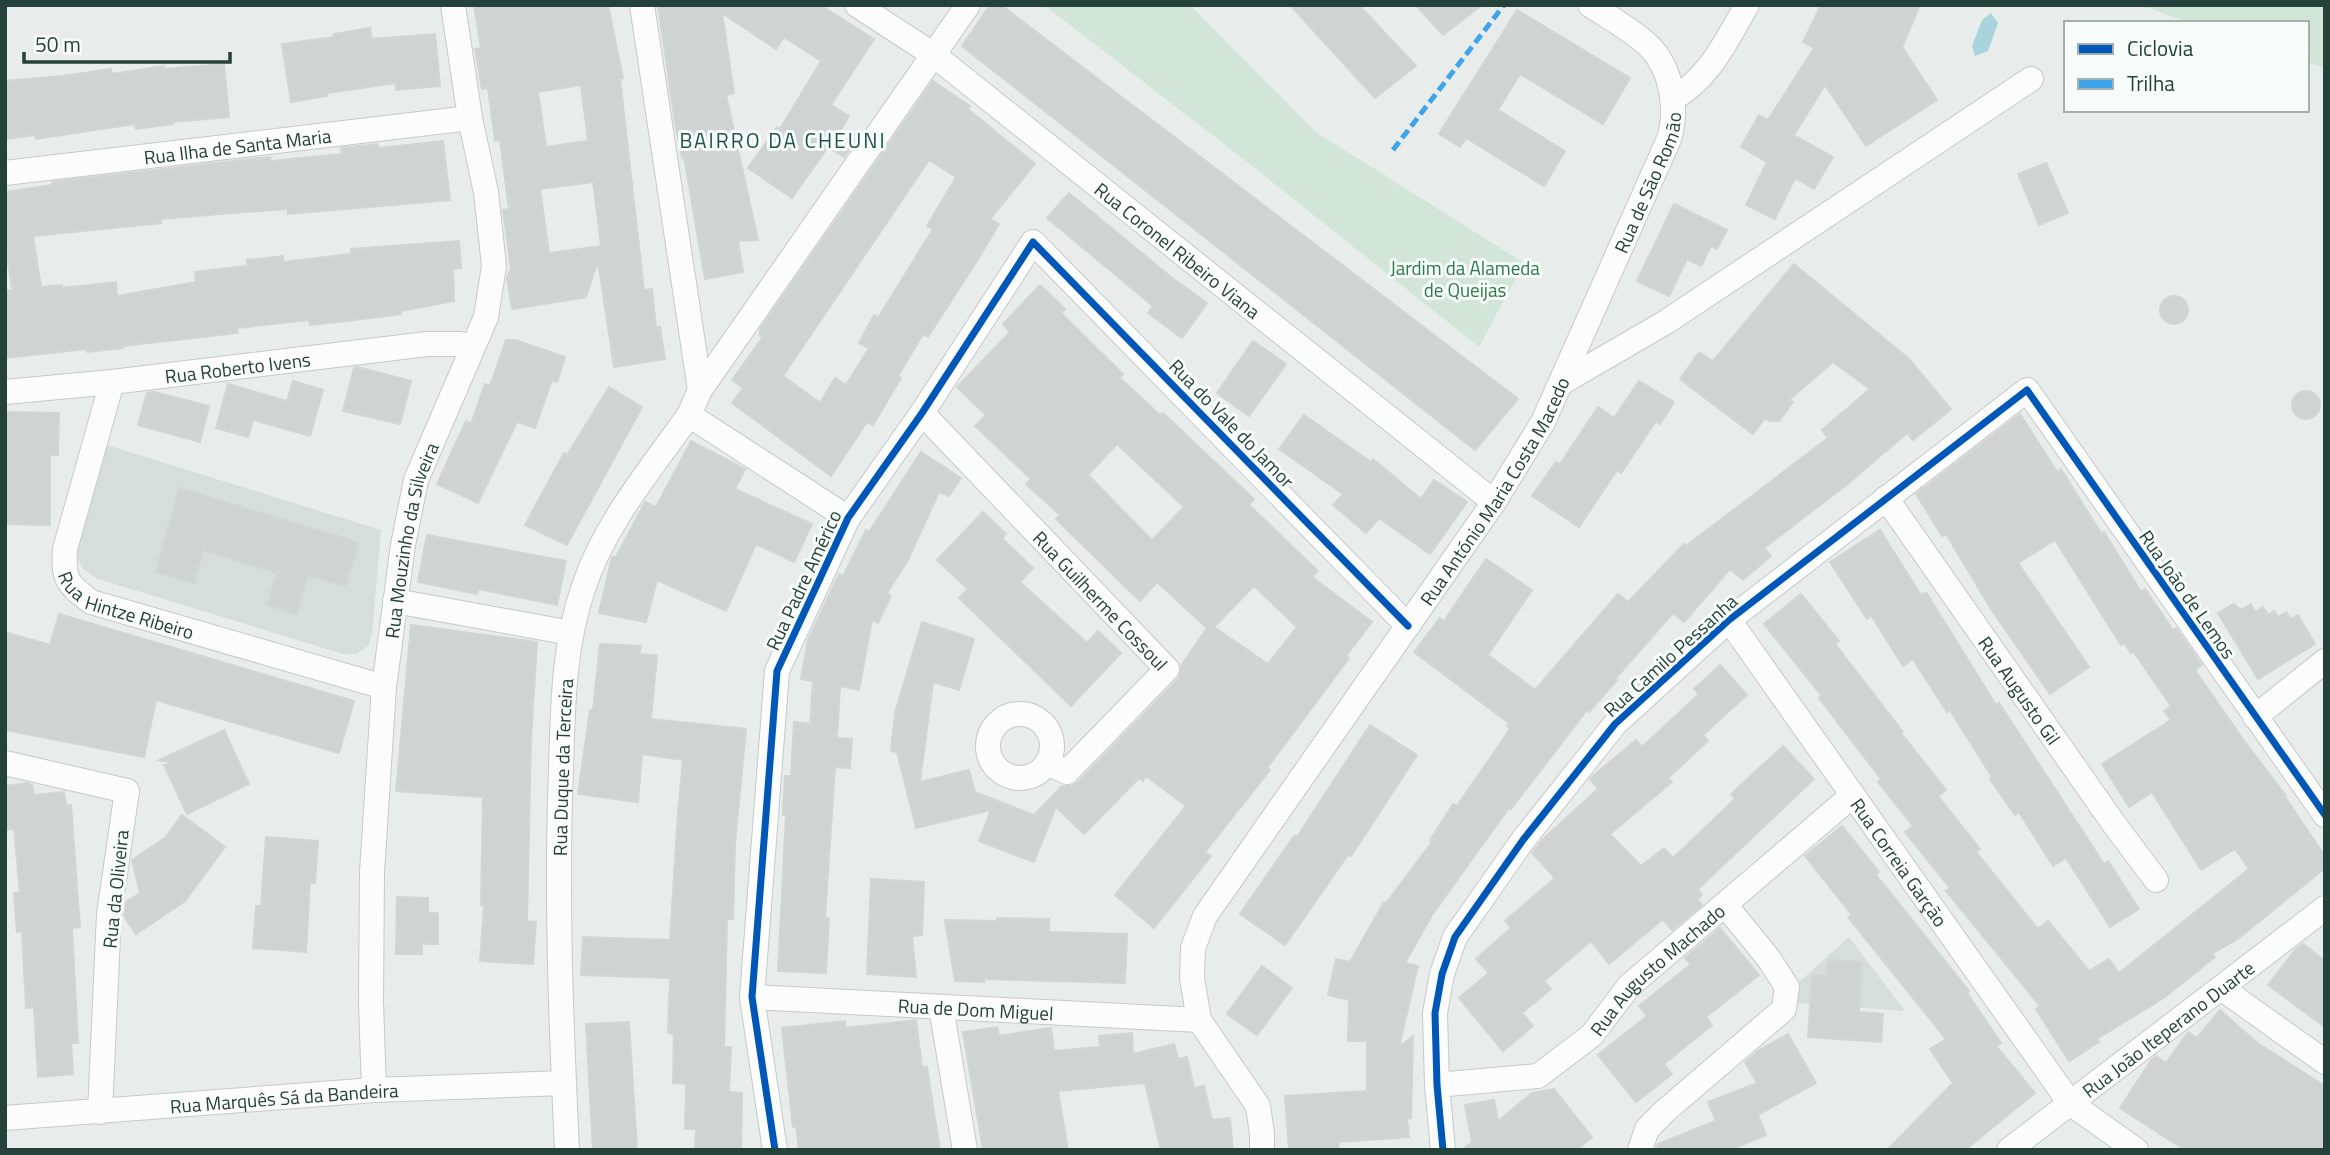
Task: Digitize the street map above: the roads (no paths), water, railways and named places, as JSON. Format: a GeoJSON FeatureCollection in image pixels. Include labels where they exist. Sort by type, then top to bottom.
{"type":"FeatureCollection","features":[{"type":"Feature","properties":{"kind":"street","name":"Rua Mouzinho da Silveira"},"geometry":{"type":"LineString","coordinates":[[374,1090],[371,1002],[372,872],[384,687],[395,601],[416,480],[486,317],[494,266],[486,192],[470,118],[453,5]]}},
{"type":"Feature","properties":{"kind":"street"},"geometry":{"type":"LineString","coordinates":[[642,5],[700,390]]}},
{"type":"Feature","properties":{"kind":"street","name":"Rua Coronel Ribeiro Viana"},"geometry":{"type":"LineString","coordinates":[[857,5],[934,55],[1494,502]]}},
{"type":"Feature","properties":{"kind":"street"},"geometry":{"type":"LineString","coordinates":[[848,518],[688,415],[700,390],[968,5]]}},
{"type":"Feature","properties":{"kind":"street","name":"Rua de São Romão"},"geometry":{"type":"LineString","coordinates":[[1563,382],[1673,127],[1672,99],[1663,68],[1650,48],[1590,5]]}},
{"type":"Feature","properties":{"kind":"street"},"geometry":{"type":"LineString","coordinates":[[1672,99],[1695,83],[1712,66],[1747,5]]}},
{"type":"Feature","properties":{"kind":"street","name":"Rua António Maria Costa Macedo"},"geometry":{"type":"LineString","coordinates":[[1262,1150],[1258,1106],[1199,1020],[1192,978],[1193,948],[1205,916],[1494,502],[1544,422],[1563,382],[1666,322],[2031,79]]}},
{"type":"Feature","properties":{"kind":"street","name":"Rua Ilha de Santa Maria"},"geometry":{"type":"LineString","coordinates":[[5,173],[470,118]]}},
{"type":"Feature","properties":{"kind":"street","name":"Rua Padre Américo"},"geometry":{"type":"LineString","coordinates":[[775,1150],[752,997],[777,671],[848,518],[922,413],[1033,243]]}},
{"type":"Feature","properties":{"kind":"street","name":"Rua do Vale do Jamor"},"geometry":{"type":"LineString","coordinates":[[1033,243],[1408,626]]}},
{"type":"Feature","properties":{"kind":"street","name":"Rua Roberto Ivens"},"geometry":{"type":"LineString","coordinates":[[5,392],[112,382],[427,344],[460,344],[472,348]]}},
{"type":"Feature","properties":{"kind":"street","name":"Rua Hintze Ribeiro"},"geometry":{"type":"LineString","coordinates":[[112,382],[65,549],[63,571],[70,586],[91,602],[384,687]]}},
{"type":"Feature","properties":{"kind":"street","name":"Rua Camilo Pessanha"},"geometry":{"type":"LineString","coordinates":[[1443,1150],[1437,1085],[1435,1013],[1442,974],[1455,937],[1523,840],[1615,724],[1729,620],[2027,390]]}},
{"type":"Feature","properties":{"kind":"street","name":"Rua João de Lemos"},"geometry":{"type":"LineString","coordinates":[[2027,390],[2325,815]]}},
{"type":"Feature","properties":{"kind":"street","name":"Rua Guilherme Cossoul"},"geometry":{"type":"LineString","coordinates":[[922,413],[1167,669],[1067,772],[1047,763]]}},
{"type":"Feature","properties":{"kind":"street","name":"Rua Duque da Terceira"},"geometry":{"type":"LineString","coordinates":[[567,1150],[558,917],[558,832],[564,685],[570,633],[584,585],[603,542],[688,415]]}},
{"type":"Feature","properties":{"kind":"street","name":"Rua Augusto Gil"},"geometry":{"type":"LineString","coordinates":[[1886,498],[2156,880]]}},
{"type":"Feature","properties":{"kind":"street"},"geometry":{"type":"LineString","coordinates":[[395,601],[570,633]]}},
{"type":"Feature","properties":{"kind":"street","name":"Rua Correia Garção"},"geometry":{"type":"LineString","coordinates":[[1729,620],[2070,1103],[2136,1150]]}},
{"type":"Feature","properties":{"kind":"street"},"geometry":{"type":"LineString","coordinates":[[2255,717],[2325,661]]}},
{"type":"Feature","properties":{"kind":"street","name":"Rua da Oliveira"},"geometry":{"type":"LineString","coordinates":[[5,763],[127,790],[109,914],[100,1112]]}},
{"type":"Feature","properties":{"kind":"street","name":"Rua Augusto Machado"},"geometry":{"type":"LineString","coordinates":[[1437,1085],[1538,1076],[1592,1035],[1629,986],[1853,795]]}},
{"type":"Feature","properties":{"kind":"street"},"geometry":{"type":"LineString","coordinates":[[1640,1150],[1647,1129],[1665,1111],[1784,1009],[1787,987],[1726,906]]}},
{"type":"Feature","properties":{"kind":"street","name":"Rua João Iteperano Duarte"},"geometry":{"type":"LineString","coordinates":[[2009,1150],[2325,908]]}},
{"type":"Feature","properties":{"kind":"street"},"geometry":{"type":"LineString","coordinates":[[2221,988],[2325,1062]]}},
{"type":"Feature","properties":{"kind":"street","name":"Rua de Dom Miguel"},"geometry":{"type":"LineString","coordinates":[[752,997],[1199,1020]]}},
{"type":"Feature","properties":{"kind":"street"},"geometry":{"type":"LineString","coordinates":[[942,1007],[965,1150]]}},
{"type":"Feature","properties":{"kind":"street","name":"Rua Marquês Sá da Bandeira"},"geometry":{"type":"LineString","coordinates":[[5,1118],[374,1090],[564,1083]]}},
{"type":"Feature","properties":{"kind":"water"},"geometry":{"type":"Polygon","coordinates":[[[1991,13],[1998,23],[1988,51],[1975,56],[1972,46],[1982,20],[1991,13]]]}},
{"type":"Feature","properties":{"kind":"district","name":"BAIRRO DA CHEUNI"},"geometry":{"type":"Point","coordinates":[783,140]}},
{"type":"Feature","properties":{"kind":"park label","name":"Jardim da Alameda de Queijas"},"geometry":{"type":"Point","coordinates":[1465,278]}}]}
